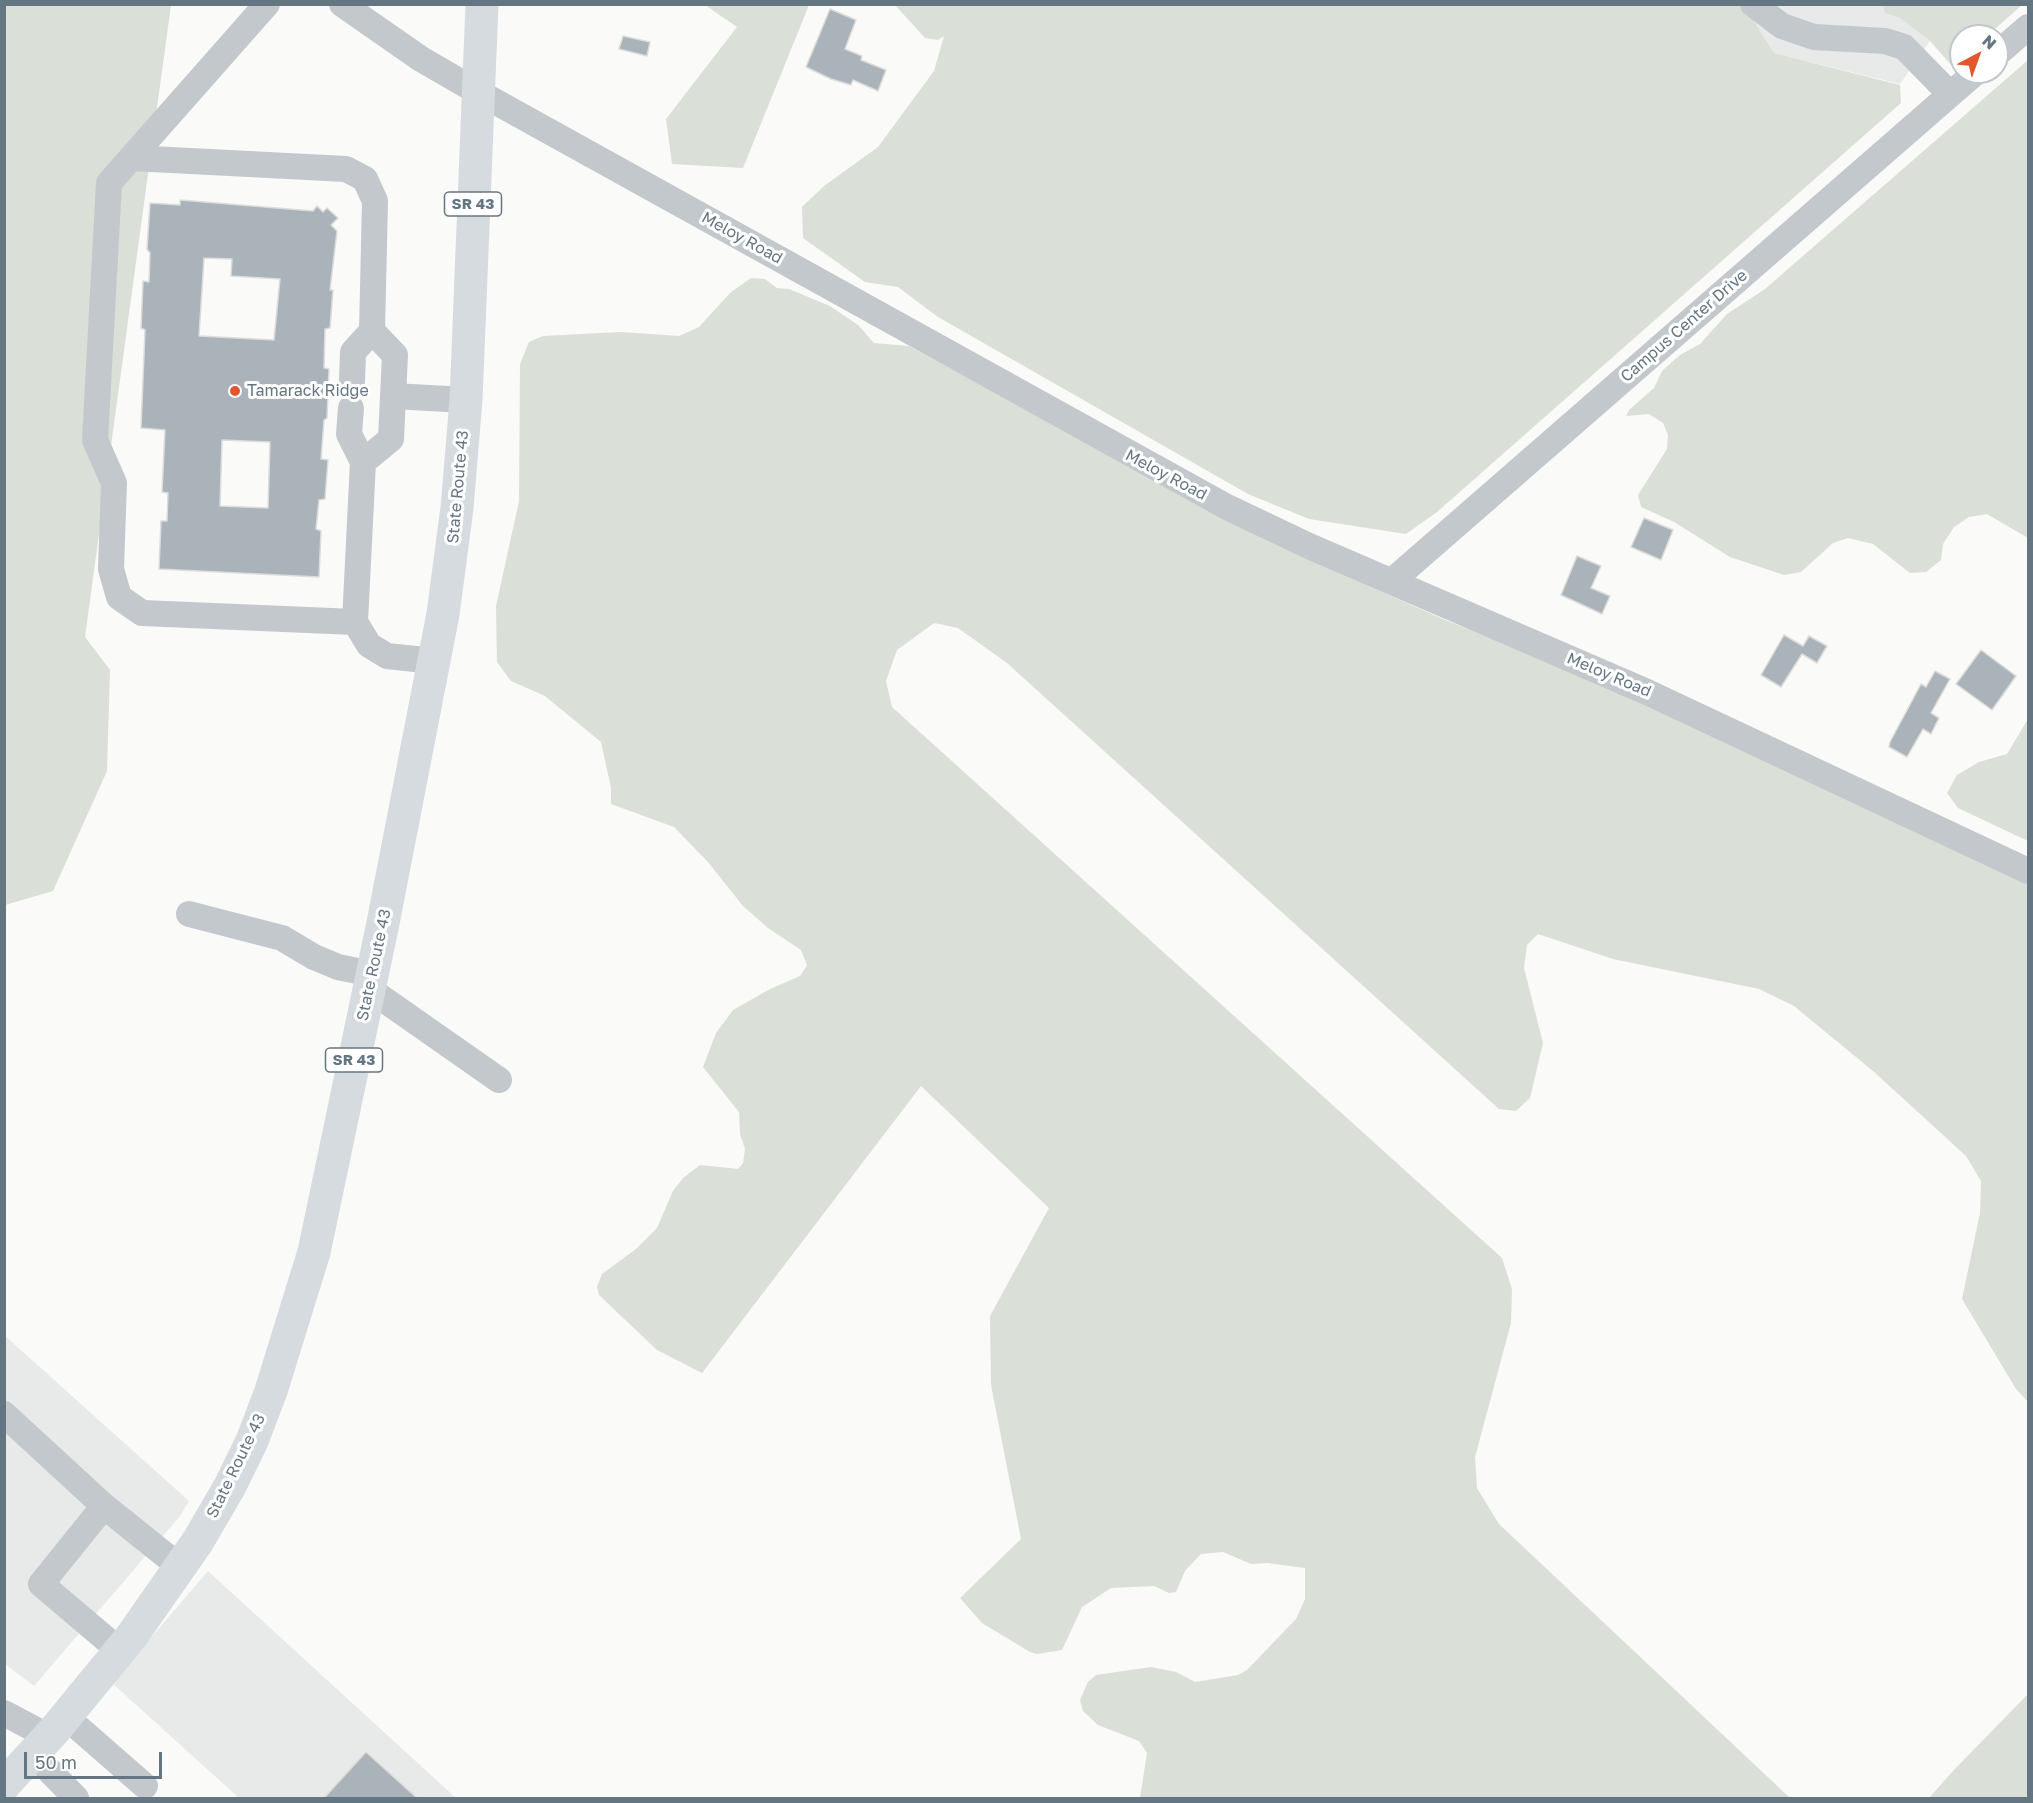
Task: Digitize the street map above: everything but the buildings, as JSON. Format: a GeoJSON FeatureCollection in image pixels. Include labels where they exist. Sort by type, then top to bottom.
{"type":"FeatureCollection","features":[{"type":"Feature","properties":{"kind":"main road","name":"SR 43"},"geometry":{"type":"LineString","coordinates":[[478,92],[482,4]]}},
{"type":"Feature","properties":{"kind":"main road","name":"State Route 43"},"geometry":{"type":"LineString","coordinates":[[4,1785],[49,1736],[120,1651],[180,1567],[225,1495],[252,1442],[293,1326],[314,1252],[434,661],[458,508],[466,400],[478,92]]}},
{"type":"Feature","properties":{"kind":"street"},"geometry":{"type":"LineString","coordinates":[[267,4],[109,183],[95,440],[114,483],[111,569],[119,597],[142,613],[355,622]]}},
{"type":"Feature","properties":{"kind":"street","name":"Meloy Road"},"geometry":{"type":"LineString","coordinates":[[342,4],[421,58],[478,92],[1143,463],[1247,517],[1658,696],[2028,871]]}},
{"type":"Feature","properties":{"kind":"street"},"geometry":{"type":"LineString","coordinates":[[1753,4],[1782,26],[1814,37],[1885,41],[1904,47],[1921,61],[1950,94]]}},
{"type":"Feature","properties":{"kind":"street"},"geometry":{"type":"LineString","coordinates":[[2009,44],[2028,27]]}},
{"type":"Feature","properties":{"kind":"street","name":"Campus Center Drive"},"geometry":{"type":"LineString","coordinates":[[1392,581],[1962,84]]}},
{"type":"Feature","properties":{"kind":"street"},"geometry":{"type":"LineString","coordinates":[[132,158],[346,169],[365,179],[375,201],[372,331],[353,352],[352,381]]}},
{"type":"Feature","properties":{"kind":"street"},"geometry":{"type":"LineString","coordinates":[[363,462],[391,439],[395,355],[372,331]]}},
{"type":"Feature","properties":{"kind":"street"},"geometry":{"type":"LineString","coordinates":[[393,396],[466,400]]}},
{"type":"Feature","properties":{"kind":"street"},"geometry":{"type":"LineString","coordinates":[[351,408],[350,434],[363,462],[355,622],[369,645],[387,656],[434,661]]}},
{"type":"Feature","properties":{"kind":"street"},"geometry":{"type":"LineString","coordinates":[[189,914],[282,938],[314,957],[370,982],[499,1080]]}},
{"type":"Feature","properties":{"kind":"street"},"geometry":{"type":"LineString","coordinates":[[4,1414],[104,1506],[180,1567]]}},
{"type":"Feature","properties":{"kind":"street"},"geometry":{"type":"LineString","coordinates":[[104,1506],[41,1584],[120,1651]]}},
{"type":"Feature","properties":{"kind":"street"},"geometry":{"type":"LineString","coordinates":[[4,1713],[145,1786]]}},
{"type":"Feature","properties":{"kind":"street"},"geometry":{"type":"LineString","coordinates":[[49,1736],[76,1798]]}},
{"type":"Feature","properties":{"kind":"shaded area"},"geometry":{"type":"Polygon","coordinates":[[[1883,4],[2022,5],[2001,24],[1949,24],[1949,62],[1930,41],[1900,18],[1885,13],[1883,4]]]}},
{"type":"Feature","properties":{"kind":"shaded area"},"geometry":{"type":"Polygon","coordinates":[[[5,5],[171,5],[85,637],[110,670],[107,771],[53,891],[5,905],[5,5]]]}},
{"type":"Feature","properties":{"kind":"shaded area"},"geometry":{"type":"Polygon","coordinates":[[[705,5],[809,5],[743,168],[672,164],[666,119],[737,27],[705,5]]]}},
{"type":"Feature","properties":{"kind":"shaded area"},"geometry":{"type":"Polygon","coordinates":[[[895,5],[1744,5],[1774,53],[1900,85],[1901,103],[1437,512],[1406,534],[1309,519],[1248,494],[938,317],[898,287],[865,282],[803,238],[802,207],[824,186],[878,147],[934,71],[944,36],[938,40],[925,38],[895,5]]]}},
{"type":"Feature","properties":{"kind":"shaded area"},"geometry":{"type":"Polygon","coordinates":[[[1744,5],[1883,5],[1886,13],[1900,18],[1930,41],[1900,84],[1774,53],[1744,5]]]}},
{"type":"Feature","properties":{"kind":"shaded area"},"geometry":{"type":"Polygon","coordinates":[[[2028,60],[2028,538],[1987,514],[1969,517],[1954,527],[1943,544],[1941,560],[1926,572],[1910,573],[1873,544],[1848,538],[1833,543],[1801,572],[1784,575],[1730,557],[1674,522],[1641,507],[1638,495],[1667,449],[1668,435],[1663,423],[1649,414],[1626,416],[1629,410],[1654,388],[1662,371],[1680,355],[1700,344],[1727,314],[1765,289],[2000,84],[2009,84],[2009,77],[2028,60]]]}},
{"type":"Feature","properties":{"kind":"shaded area"},"geometry":{"type":"Polygon","coordinates":[[[751,278],[765,279],[777,288],[789,289],[830,306],[858,325],[874,343],[909,346],[1284,548],[1445,620],[1649,701],[2028,884],[2028,1402],[2016,1389],[1962,1299],[1980,1213],[1981,1181],[1966,1156],[1873,1071],[1794,1006],[1759,989],[1613,959],[1538,934],[1527,945],[1524,968],[1543,1043],[1530,1098],[1516,1111],[1499,1109],[1007,663],[958,628],[934,623],[897,650],[886,681],[892,707],[1502,1258],[1512,1289],[1511,1323],[1475,1457],[1477,1488],[1499,1524],[1790,1798],[1140,1798],[1147,1753],[1139,1741],[1098,1725],[1083,1711],[1080,1700],[1088,1682],[1096,1675],[1151,1667],[1176,1672],[1195,1682],[1238,1675],[1247,1670],[1296,1619],[1305,1599],[1305,1568],[1267,1563],[1251,1564],[1223,1552],[1201,1554],[1185,1571],[1176,1592],[1169,1593],[1154,1586],[1111,1588],[1082,1607],[1062,1650],[1037,1654],[982,1623],[960,1598],[1021,1539],[991,1385],[990,1316],[1049,1208],[921,1086],[702,1373],[657,1350],[599,1295],[597,1287],[602,1274],[636,1249],[657,1228],[673,1191],[683,1178],[700,1165],[738,1169],[743,1163],[745,1149],[740,1134],[739,1112],[703,1067],[716,1033],[733,1010],[770,989],[800,976],[807,965],[801,950],[768,928],[743,906],[708,862],[674,827],[611,804],[611,788],[601,742],[545,696],[511,681],[497,662],[496,606],[519,501],[520,364],[529,342],[543,336],[621,332],[679,336],[699,327],[730,293],[751,278]]]}},
{"type":"Feature","properties":{"kind":"shaded area"},"geometry":{"type":"Polygon","coordinates":[[[2028,719],[2028,841],[1958,808],[1947,793],[1957,775],[1979,762],[2007,754],[2028,719]]]}},
{"type":"Feature","properties":{"kind":"shaded area"},"geometry":{"type":"Polygon","coordinates":[[[4,1335],[189,1501],[180,1516],[34,1686],[5,1664],[4,1335]]]}},
{"type":"Feature","properties":{"kind":"shaded area"},"geometry":{"type":"Polygon","coordinates":[[[208,1571],[456,1798],[239,1798],[112,1683],[208,1571]]]}},
{"type":"Feature","properties":{"kind":"shaded area"},"geometry":{"type":"Polygon","coordinates":[[[2028,1694],[2028,1798],[1929,1798],[1953,1771],[2028,1694]]]}},
{"type":"Feature","properties":{"kind":"place","name":"Tamarack Ridge"},"geometry":{"type":"Point","coordinates":[235,391]}}]}
